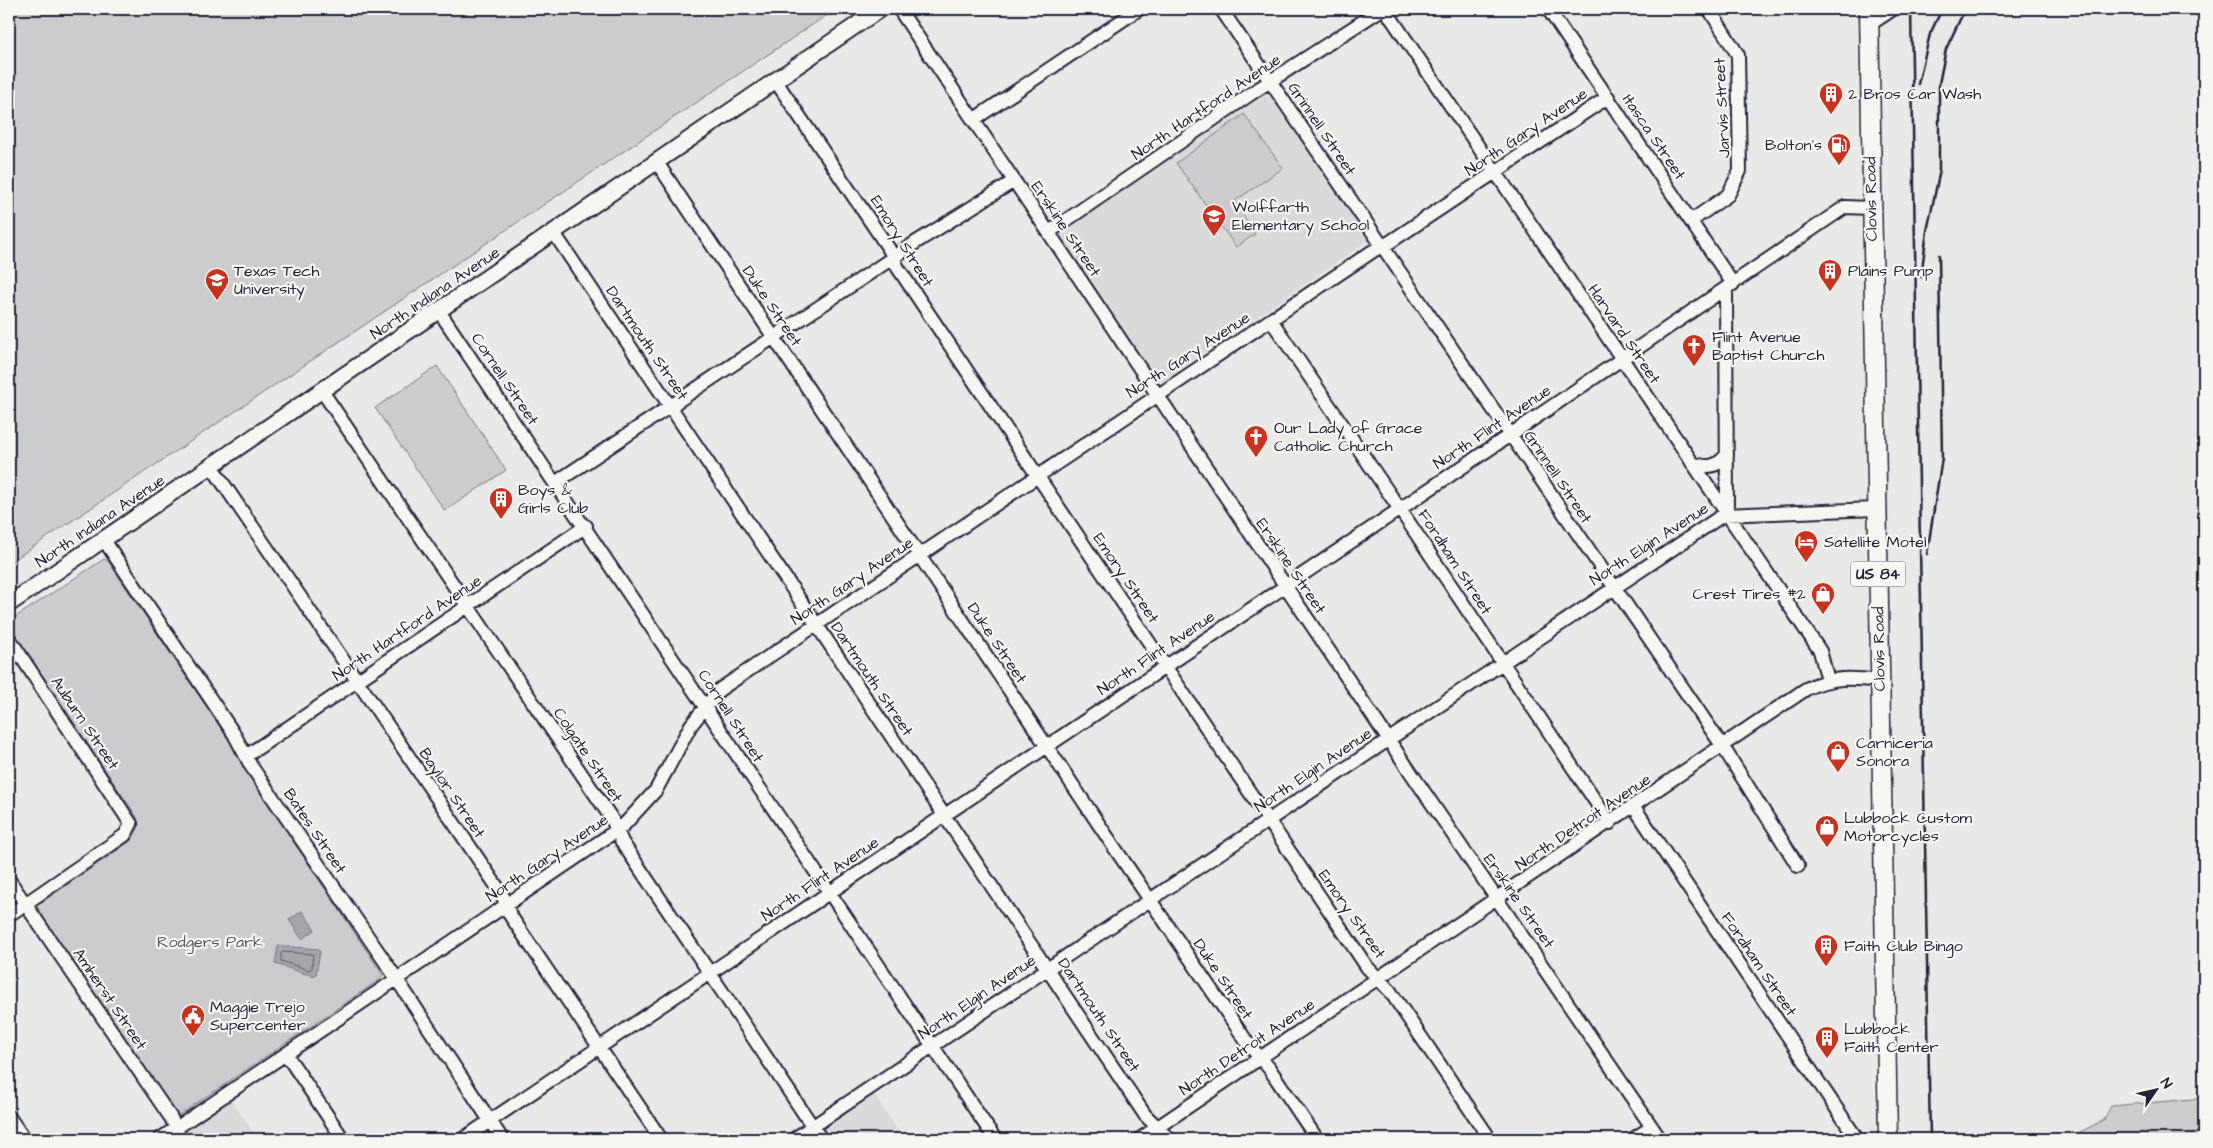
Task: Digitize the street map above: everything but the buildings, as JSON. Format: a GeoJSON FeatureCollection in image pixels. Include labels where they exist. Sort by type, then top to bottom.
{"type":"FeatureCollection","features":[{"type":"Feature","properties":{"kind":"highway","name":"Clovis Road"},"geometry":{"type":"LineString","coordinates":[[1869,17],[1870,208],[1888,1139]]}},
{"type":"Feature","properties":{"kind":"main road","name":"North Indiana Avenue"},"geometry":{"type":"LineString","coordinates":[[9,604],[880,9]]}},
{"type":"Feature","properties":{"kind":"street","name":"Erskine Street"},"geometry":{"type":"LineString","coordinates":[[899,9],[1284,586],[1660,1139]]}},
{"type":"Feature","properties":{"kind":"street"},"geometry":{"type":"LineString","coordinates":[[973,120],[1139,9]]}},
{"type":"Feature","properties":{"kind":"street","name":"Grinnell Street"},"geometry":{"type":"LineString","coordinates":[[1221,9],[1722,747],[1798,866]]}},
{"type":"Feature","properties":{"kind":"street","name":"North Hartford Avenue"},"geometry":{"type":"LineString","coordinates":[[1049,232],[1270,82],[1383,9]]}},
{"type":"Feature","properties":{"kind":"street","name":"Harvard Street"},"geometry":{"type":"LineString","coordinates":[[1383,9],[1820,651],[1828,680]]}},
{"type":"Feature","properties":{"kind":"street","name":"Itasca Street"},"geometry":{"type":"LineString","coordinates":[[1548,9],[1691,221],[1730,286]]}},
{"type":"Feature","properties":{"kind":"street","name":"Jarvis Street"},"geometry":{"type":"LineString","coordinates":[[1691,221],[1728,195],[1740,171],[1738,55],[1709,9]]}},
{"type":"Feature","properties":{"kind":"street"},"geometry":{"type":"LineString","coordinates":[[1869,17],[1893,9]]}},
{"type":"Feature","properties":{"kind":"street","name":"Emory Street"},"geometry":{"type":"LineString","coordinates":[[775,80],[1037,476],[1367,967],[1390,991],[1490,1139]]}},
{"type":"Feature","properties":{"kind":"street","name":"North Gary Avenue"},"geometry":{"type":"LineString","coordinates":[[160,1139],[178,1134],[286,1054],[617,830],[638,812],[656,790],[691,725],[704,706],[720,690],[1382,246],[1496,173],[1608,96]]}},
{"type":"Feature","properties":{"kind":"street","name":"Duke Street"},"geometry":{"type":"LineString","coordinates":[[656,161],[1150,900],[1249,1046],[1260,1058],[1317,1139]]}},
{"type":"Feature","properties":{"kind":"street"},"geometry":{"type":"LineString","coordinates":[[555,482],[893,258],[1014,181]]}},
{"type":"Feature","properties":{"kind":"street","name":"North Flint Avenue"},"geometry":{"type":"LineString","coordinates":[[463,1139],[1166,667],[1845,207],[1870,208]]}},
{"type":"Feature","properties":{"kind":"street","name":"Dartmouth Street"},"geometry":{"type":"LineString","coordinates":[[554,233],[1145,1115],[1169,1139]]}},
{"type":"Feature","properties":{"kind":"street"},"geometry":{"type":"LineString","coordinates":[[1727,514],[1730,286]]}},
{"type":"Feature","properties":{"kind":"street","name":"Cornell Street"},"geometry":{"type":"LineString","coordinates":[[439,311],[586,526],[704,706],[995,1139]]}},
{"type":"Feature","properties":{"kind":"street","name":"Fordham Street"},"geometry":{"type":"LineString","coordinates":[[1271,320],[1400,508],[1501,663],[1610,824]]}},
{"type":"Feature","properties":{"kind":"street","name":"Colgate Street"},"geometry":{"type":"LineString","coordinates":[[322,391],[612,819],[622,842],[822,1139]]}},
{"type":"Feature","properties":{"kind":"street"},"geometry":{"type":"LineString","coordinates":[[1692,463],[1709,467],[1720,463],[1727,454]]}},
{"type":"Feature","properties":{"kind":"street","name":"Baylor Street"},"geometry":{"type":"LineString","coordinates":[[212,467],[496,886],[506,906],[661,1139]]}},
{"type":"Feature","properties":{"kind":"street","name":"North Elgin Avenue"},"geometry":{"type":"LineString","coordinates":[[794,1139],[1614,587],[1727,514],[1877,509]]}},
{"type":"Feature","properties":{"kind":"street","name":"North Hartford Avenue"},"geometry":{"type":"LineString","coordinates":[[246,756],[586,526]]}},
{"type":"Feature","properties":{"kind":"street","name":"Bates Street"},"geometry":{"type":"LineString","coordinates":[[104,540],[502,1139]]}},
{"type":"Feature","properties":{"kind":"street","name":"Auburn Street"},"geometry":{"type":"LineString","coordinates":[[9,638],[128,818],[131,827],[125,835],[25,904]]}},
{"type":"Feature","properties":{"kind":"street","name":"North Detroit Avenue"},"geometry":{"type":"LineString","coordinates":[[1140,1139],[1610,824],[1806,689],[1828,680],[1842,678],[1880,681]]}},
{"type":"Feature","properties":{"kind":"street","name":"Fordham Street"},"geometry":{"type":"LineString","coordinates":[[1634,807],[1857,1139]]}},
{"type":"Feature","properties":{"kind":"street","name":"Amherst Street"},"geometry":{"type":"LineString","coordinates":[[9,880],[171,1118],[178,1134]]}},
{"type":"Feature","properties":{"kind":"street"},"geometry":{"type":"LineString","coordinates":[[9,915],[25,904]]}},
{"type":"Feature","properties":{"kind":"street"},"geometry":{"type":"LineString","coordinates":[[286,1054],[343,1139]]}},
{"type":"Feature","properties":{"kind":"street"},"geometry":{"type":"LineString","coordinates":[[9,1117],[24,1139]]}},
{"type":"Feature","properties":{"kind":"street"},"geometry":{"type":"LineString","coordinates":[[1633,1139],[1652,1127]]}},
{"type":"Feature","properties":{"kind":"shaded area","name":"Wolffarth Elementary School"},"geometry":{"type":"Polygon","coordinates":[[[1268,92],[1367,235],[1368,241],[1163,381],[1157,381],[1059,238],[1059,234],[1268,92]]]}},
{"type":"Feature","properties":{"kind":"shaded area"},"geometry":{"type":"Polygon","coordinates":[[[872,1091],[903,1139],[829,1139],[822,1128],[872,1091]]]}},
{"type":"Feature","properties":{"kind":"shaded area"},"geometry":{"type":"Polygon","coordinates":[[[231,1100],[258,1139],[188,1139],[185,1134],[187,1130],[231,1100]]]}},
{"type":"Feature","properties":{"kind":"green space","name":"Texas Tech University"},"geometry":{"type":"Polygon","coordinates":[[[9,9],[836,9],[9,563],[9,9]]]}},
{"type":"Feature","properties":{"kind":"green space"},"geometry":{"type":"Polygon","coordinates":[[[1244,114],[1283,168],[1235,201],[1255,234],[1236,247],[1176,163],[1244,114]]]}},
{"type":"Feature","properties":{"kind":"green space"},"geometry":{"type":"Polygon","coordinates":[[[437,366],[506,470],[445,511],[375,408],[437,366]]]}},
{"type":"Feature","properties":{"kind":"green space","name":"Rodgers Park"},"geometry":{"type":"Polygon","coordinates":[[[104,559],[108,561],[234,747],[246,771],[383,975],[379,980],[179,1115],[174,1112],[36,906],[131,841],[138,829],[137,817],[9,628],[11,620],[104,559]]]}},
{"type":"Feature","properties":{"kind":"green space"},"geometry":{"type":"Polygon","coordinates":[[[2204,1098],[2204,1139],[2066,1139],[2104,1120],[2111,1106],[2204,1098]]]}},
{"type":"Feature","properties":{"kind":"water"},"geometry":{"type":"Polygon","coordinates":[[[302,911],[315,930],[302,939],[289,920],[302,911]]]}},
{"type":"Feature","properties":{"kind":"water"},"geometry":{"type":"Polygon","coordinates":[[[278,946],[318,949],[320,952],[316,974],[313,976],[275,964],[278,946]]]}},
{"type":"Feature","properties":{"kind":"railway"},"geometry":{"type":"LineString","coordinates":[[1911,9],[1930,1139]]}},
{"type":"Feature","properties":{"kind":"railway"},"geometry":{"type":"LineString","coordinates":[[1918,84],[1930,34],[1942,9]]}},
{"type":"Feature","properties":{"kind":"railway"},"geometry":{"type":"LineString","coordinates":[[1921,277],[1927,231],[1939,175],[1939,84],[1946,49],[1965,9]]}},
{"type":"Feature","properties":{"kind":"railway"},"geometry":{"type":"LineString","coordinates":[[1927,554],[1942,458],[1939,255]]}},
{"type":"Feature","properties":{"kind":"place","name":"2 Bros Car Wash"},"geometry":{"type":"Point","coordinates":[1831,115]}},
{"type":"Feature","properties":{"kind":"place","name":"Bolton's"},"geometry":{"type":"Point","coordinates":[1839,166]}},
{"type":"Feature","properties":{"kind":"place","name":"Wolffarth Elementary School"},"geometry":{"type":"Point","coordinates":[1214,237]}},
{"type":"Feature","properties":{"kind":"place","name":"Plains Pump"},"geometry":{"type":"Point","coordinates":[1830,292]}},
{"type":"Feature","properties":{"kind":"place","name":"Texas Tech University"},"geometry":{"type":"Point","coordinates":[217,301]}},
{"type":"Feature","properties":{"kind":"place","name":"Flint Avenue Baptist Church"},"geometry":{"type":"Point","coordinates":[1694,367]}},
{"type":"Feature","properties":{"kind":"place","name":"Our Lady of Grace Catholic Church"},"geometry":{"type":"Point","coordinates":[1256,458]}},
{"type":"Feature","properties":{"kind":"place","name":"Boys & Girls Club"},"geometry":{"type":"Point","coordinates":[501,520]}},
{"type":"Feature","properties":{"kind":"place","name":"Satellite Motel"},"geometry":{"type":"Point","coordinates":[1806,563]}},
{"type":"Feature","properties":{"kind":"place","name":"Crest Tires #2"},"geometry":{"type":"Point","coordinates":[1823,615]}},
{"type":"Feature","properties":{"kind":"place","name":"Carniceria Sonora"},"geometry":{"type":"Point","coordinates":[1838,773]}},
{"type":"Feature","properties":{"kind":"place","name":"Lubbock Custom Motorcycles"},"geometry":{"type":"Point","coordinates":[1827,848]}},
{"type":"Feature","properties":{"kind":"place","name":"Faith Club Bingo"},"geometry":{"type":"Point","coordinates":[1826,967]}},
{"type":"Feature","properties":{"kind":"place","name":"Maggie Trejo Supercenter"},"geometry":{"type":"Point","coordinates":[193,1037]}},
{"type":"Feature","properties":{"kind":"place","name":"Lubbock Faith Center"},"geometry":{"type":"Point","coordinates":[1827,1059]}}]}
